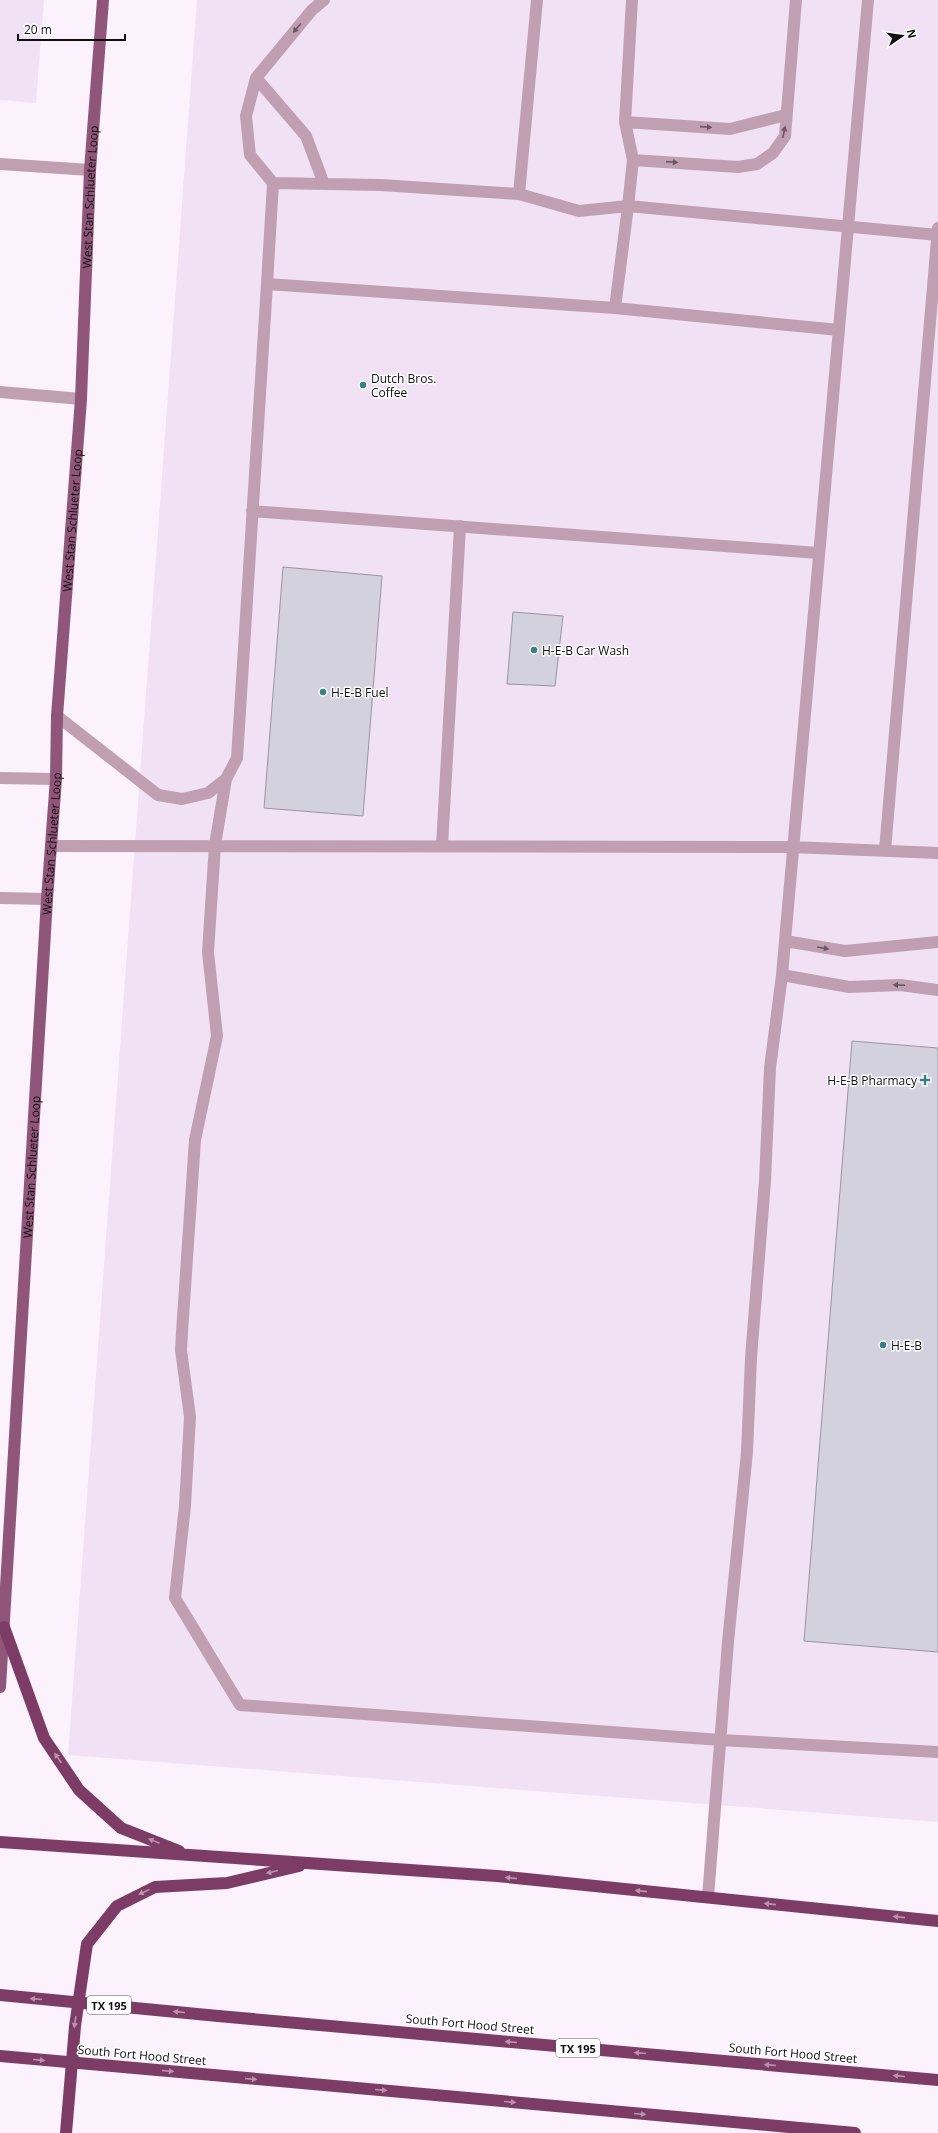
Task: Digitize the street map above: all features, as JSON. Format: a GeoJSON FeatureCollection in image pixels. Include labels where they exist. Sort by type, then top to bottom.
{"type":"FeatureCollection","features":[{"type":"Feature","properties":{"kind":"highway"},"geometry":{"type":"LineString","coordinates":[[2,1632],[44,1738],[79,1790],[121,1828],[190,1855]]}},
{"type":"Feature","properties":{"kind":"highway"},"geometry":{"type":"LineString","coordinates":[[0,1842],[497,1876],[938,1921]]}},
{"type":"Feature","properties":{"kind":"highway"},"geometry":{"type":"LineString","coordinates":[[66,2133],[75,2026],[87,1944],[117,1906],[155,1887],[227,1883],[310,1863]]}},
{"type":"Feature","properties":{"kind":"highway","name":"South Fort Hood Street"},"geometry":{"type":"LineString","coordinates":[[0,1995],[218,2016],[938,2080]]}},
{"type":"Feature","properties":{"kind":"highway","name":"South Fort Hood Street"},"geometry":{"type":"LineString","coordinates":[[0,2056],[855,2133]]}},
{"type":"Feature","properties":{"kind":"main road","name":"West Stan Schlueter Loop"},"geometry":{"type":"LineString","coordinates":[[0,1687],[2,1632],[47,899],[56,779],[57,716],[81,399],[90,170],[103,0]]}},
{"type":"Feature","properties":{"kind":"street"},"geometry":{"type":"LineString","coordinates":[[324,0],[312,10],[256,78],[246,116],[250,155],[273,183],[237,758],[226,780],[215,845],[208,952],[217,1036],[195,1140],[181,1350],[190,1417],[189,1458],[174,1598],[240,1705],[721,1740],[938,1752]]}},
{"type":"Feature","properties":{"kind":"street"},"geometry":{"type":"LineString","coordinates":[[519,194],[537,0]]}},
{"type":"Feature","properties":{"kind":"street"},"geometry":{"type":"LineString","coordinates":[[615,308],[633,160],[625,122],[632,0]]}},
{"type":"Feature","properties":{"kind":"street"},"geometry":{"type":"LineString","coordinates":[[633,160],[738,167],[757,164],[773,153],[784,136],[796,0]]}},
{"type":"Feature","properties":{"kind":"street"},"geometry":{"type":"LineString","coordinates":[[708,1897],[728,1642],[747,1452],[751,1358],[765,1181],[770,1068],[782,975],[792,847],[868,0]]}},
{"type":"Feature","properties":{"kind":"street"},"geometry":{"type":"LineString","coordinates":[[256,78],[306,136],[324,184]]}},
{"type":"Feature","properties":{"kind":"street"},"geometry":{"type":"LineString","coordinates":[[625,122],[730,129],[786,115]]}},
{"type":"Feature","properties":{"kind":"street"},"geometry":{"type":"LineString","coordinates":[[0,164],[90,170]]}},
{"type":"Feature","properties":{"kind":"street"},"geometry":{"type":"LineString","coordinates":[[273,183],[381,185],[519,194],[579,212],[628,206],[938,235]]}},
{"type":"Feature","properties":{"kind":"street"},"geometry":{"type":"LineString","coordinates":[[885,850],[938,228]]}},
{"type":"Feature","properties":{"kind":"street"},"geometry":{"type":"LineString","coordinates":[[267,284],[615,308],[839,330]]}},
{"type":"Feature","properties":{"kind":"street"},"geometry":{"type":"LineString","coordinates":[[0,392],[81,399]]}},
{"type":"Feature","properties":{"kind":"street"},"geometry":{"type":"LineString","coordinates":[[252,511],[818,553]]}},
{"type":"Feature","properties":{"kind":"street"},"geometry":{"type":"LineString","coordinates":[[442,846],[460,526]]}},
{"type":"Feature","properties":{"kind":"street"},"geometry":{"type":"LineString","coordinates":[[57,716],[158,795],[182,799],[208,793],[226,780]]}},
{"type":"Feature","properties":{"kind":"street"},"geometry":{"type":"LineString","coordinates":[[0,778],[56,779]]}},
{"type":"Feature","properties":{"kind":"street"},"geometry":{"type":"LineString","coordinates":[[51,846],[215,845],[792,847],[885,850],[938,854]]}},
{"type":"Feature","properties":{"kind":"street"},"geometry":{"type":"LineString","coordinates":[[0,898],[47,899]]}},
{"type":"Feature","properties":{"kind":"street"},"geometry":{"type":"LineString","coordinates":[[785,941],[845,951],[938,942]]}},
{"type":"Feature","properties":{"kind":"street"},"geometry":{"type":"LineString","coordinates":[[782,975],[849,987],[900,985],[938,990]]}},
{"type":"Feature","properties":{"kind":"shaded area"},"geometry":{"type":"Polygon","coordinates":[[[0,0],[44,0],[36,103],[0,100],[0,0]]]}},
{"type":"Feature","properties":{"kind":"shaded area"},"geometry":{"type":"Polygon","coordinates":[[[197,0],[938,0],[938,1822],[68,1755],[197,0]]]}},
{"type":"Feature","properties":{"kind":"building","name":"H-E-B Fuel"},"geometry":{"type":"Polygon","coordinates":[[[283,567],[382,576],[363,816],[264,808],[283,567]]]}},
{"type":"Feature","properties":{"kind":"building","name":"H-E-B Car Wash"},"geometry":{"type":"Polygon","coordinates":[[[513,612],[563,616],[555,686],[507,684],[513,612]]]}},
{"type":"Feature","properties":{"kind":"building","name":"H-E-B"},"geometry":{"type":"Polygon","coordinates":[[[852,1041],[938,1048],[938,1652],[804,1641],[852,1041]]]}},
{"type":"Feature","properties":{"kind":"place","name":"Dutch Bros. Coffee"},"geometry":{"type":"Point","coordinates":[363,385]}},
{"type":"Feature","properties":{"kind":"place","name":"H-E-B Car Wash"},"geometry":{"type":"Point","coordinates":[534,650]}},
{"type":"Feature","properties":{"kind":"place","name":"H-E-B Fuel"},"geometry":{"type":"Point","coordinates":[323,692]}},
{"type":"Feature","properties":{"kind":"place","name":"H-E-B Pharmacy"},"geometry":{"type":"Point","coordinates":[925,1080]}},
{"type":"Feature","properties":{"kind":"place","name":"H-E-B"},"geometry":{"type":"Point","coordinates":[883,1345]}}]}
